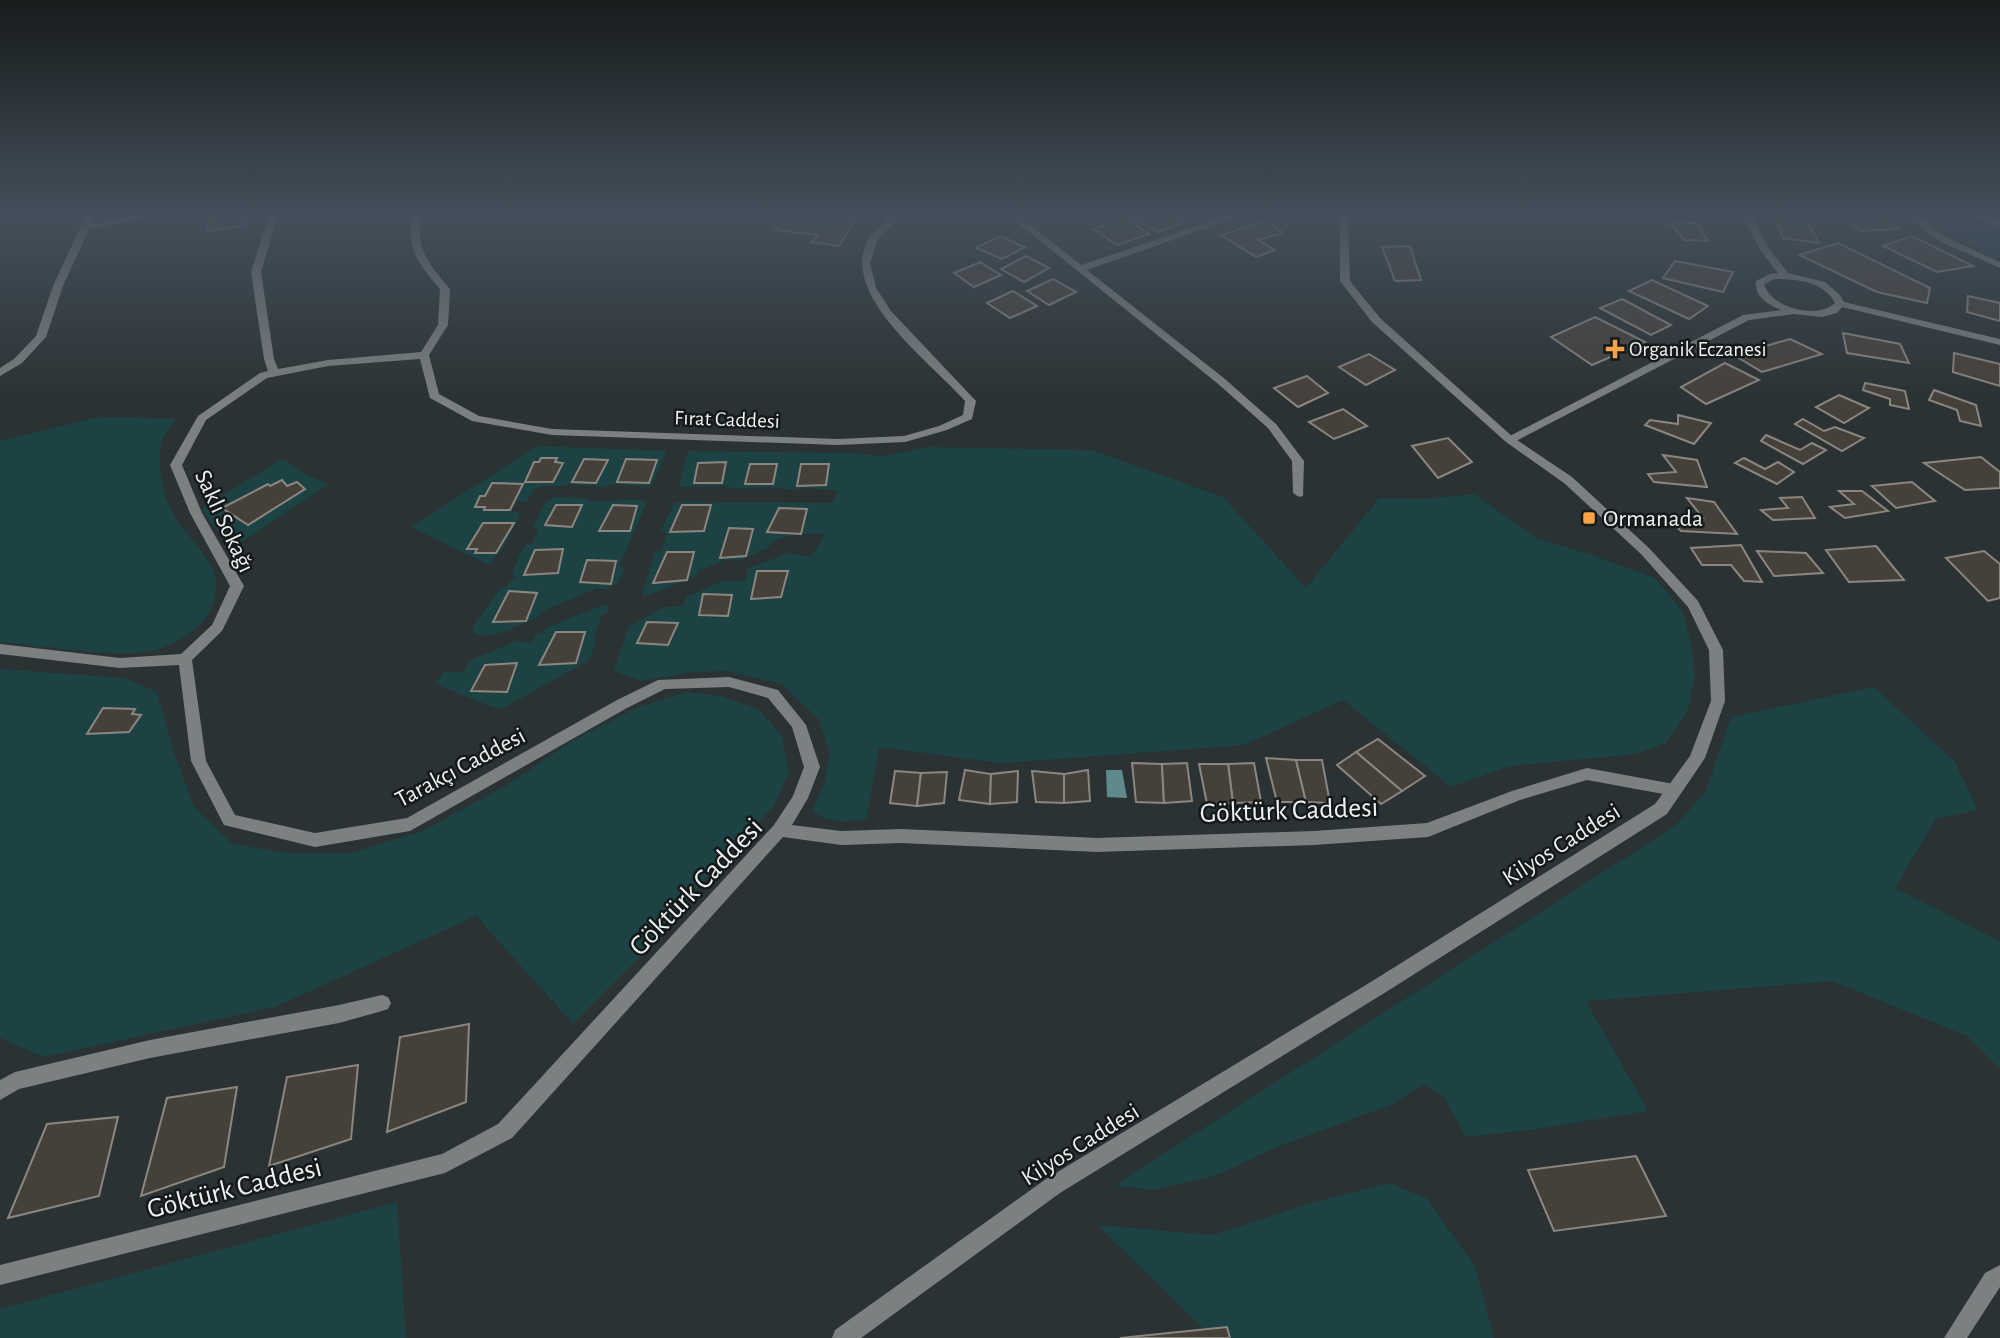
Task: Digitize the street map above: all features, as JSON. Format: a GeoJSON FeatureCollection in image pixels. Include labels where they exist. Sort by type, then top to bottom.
{"type":"FeatureCollection","features":[{"type":"Feature","properties":{"kind":"street"},"geometry":{"type":"LineString","coordinates":[[0,373],[18,361],[41,337],[62,277]]}},
{"type":"Feature","properties":{"kind":"street"},"geometry":{"type":"LineString","coordinates":[[257,277],[270,359],[275,373]]}},
{"type":"Feature","properties":{"kind":"street"},"geometry":{"type":"LineString","coordinates":[[424,355],[443,325],[445,289],[435,277]]}},
{"type":"Feature","properties":{"kind":"street","name":"Fırat Caddesi"},"geometry":{"type":"LineString","coordinates":[[424,355],[434,396],[476,419],[552,432],[838,442],[905,439],[943,428],[968,416],[971,401],[960,386],[924,354],[870,291],[867,277]]}},
{"type":"Feature","properties":{"kind":"street"},"geometry":{"type":"LineString","coordinates":[[1091,277],[1221,381],[1272,426],[1298,461],[1299,493]]}},
{"type":"Feature","properties":{"kind":"street","name":"Kilyos Caddesi"},"geometry":{"type":"LineString","coordinates":[[843,1338],[1052,1186],[1380,986],[1661,809],[1697,758],[1718,701],[1716,650],[1693,604],[1645,551],[1568,480],[1510,440],[1376,320],[1345,277]]}},
{"type":"Feature","properties":{"kind":"street"},"geometry":{"type":"LineString","coordinates":[[1753,303],[1759,283],[1764,279],[1775,277]]}},
{"type":"Feature","properties":{"kind":"street"},"geometry":{"type":"LineString","coordinates":[[1791,277],[1824,286],[1833,292],[1840,304],[2000,342]]}},
{"type":"Feature","properties":{"kind":"street"},"geometry":{"type":"LineString","coordinates":[[1510,440],[1753,303],[1770,301],[1794,311]]}},
{"type":"Feature","properties":{"kind":"street"},"geometry":{"type":"LineString","coordinates":[[1753,303],[1821,314],[1831,312],[1840,304]]}},
{"type":"Feature","properties":{"kind":"street","name":"Saklı Sokağı"},"geometry":{"type":"LineString","coordinates":[[185,659],[217,628],[237,586],[197,513],[176,465],[202,418],[264,374],[328,363],[424,355]]}},
{"type":"Feature","properties":{"kind":"street"},"geometry":{"type":"LineString","coordinates":[[0,649],[120,663],[185,659]]}},
{"type":"Feature","properties":{"kind":"street","name":"Tarakçı Caddesi"},"geometry":{"type":"LineString","coordinates":[[185,659],[199,761],[230,820],[315,840],[410,824],[622,704],[663,684],[729,682],[773,694],[799,725],[812,767],[800,798],[780,830]]}},
{"type":"Feature","properties":{"kind":"street","name":"Göktürk Caddesi"},"geometry":{"type":"LineString","coordinates":[[0,1275],[445,1163],[505,1131],[780,830],[841,838],[901,836],[1097,845],[1314,838],[1428,831],[1517,795],[1587,774],[1674,790]]}},
{"type":"Feature","properties":{"kind":"street"},"geometry":{"type":"LineString","coordinates":[[0,1091],[15,1082],[150,1049],[339,1014],[382,1003]]}},
{"type":"Feature","properties":{"kind":"street"},"geometry":{"type":"LineString","coordinates":[[1955,1338],[1992,1280],[2000,1275]]}},
{"type":"Feature","properties":{"kind":"shaded area"},"geometry":{"type":"Polygon","coordinates":[[[95,418],[176,419],[166,433],[160,451],[162,482],[176,519],[214,572],[216,596],[211,609],[192,632],[165,647],[151,651],[104,653],[0,642],[0,441],[95,418]]]}},
{"type":"Feature","properties":{"kind":"shaded area"},"geometry":{"type":"Polygon","coordinates":[[[537,446],[667,451],[651,487],[616,484],[603,487],[569,484],[542,486],[534,490],[526,502],[517,501],[511,511],[521,513],[502,551],[494,557],[491,566],[411,527],[537,446]]]}},
{"type":"Feature","properties":{"kind":"shaded area"},"geometry":{"type":"Polygon","coordinates":[[[929,447],[1092,450],[1223,497],[1306,588],[1379,498],[1424,499],[1474,494],[1538,539],[1655,578],[1683,612],[1690,639],[1695,673],[1688,711],[1666,743],[1636,754],[1510,766],[1451,787],[1343,700],[1244,745],[1001,763],[879,747],[866,819],[838,821],[812,811],[824,784],[830,753],[819,720],[782,684],[728,671],[691,672],[641,681],[614,671],[629,626],[664,607],[683,606],[686,597],[722,581],[745,581],[748,568],[789,553],[811,557],[825,534],[785,537],[739,561],[725,560],[699,571],[697,576],[643,597],[655,552],[662,550],[667,534],[661,530],[675,502],[833,503],[837,490],[679,487],[688,451],[848,453],[883,456],[929,447]]]}},
{"type":"Feature","properties":{"kind":"shaded area"},"geometry":{"type":"Polygon","coordinates":[[[283,458],[304,474],[329,484],[231,549],[201,509],[283,458]]]}},
{"type":"Feature","properties":{"kind":"shaded area"},"geometry":{"type":"Polygon","coordinates":[[[554,497],[584,498],[588,501],[643,500],[647,503],[619,566],[624,569],[618,583],[604,590],[597,588],[505,631],[487,636],[472,632],[473,626],[499,590],[507,586],[515,576],[512,571],[525,545],[532,543],[538,530],[533,527],[545,503],[554,497]]]}},
{"type":"Feature","properties":{"kind":"shaded area"},"geometry":{"type":"Polygon","coordinates":[[[602,605],[609,607],[608,612],[602,615],[593,639],[596,643],[588,661],[500,710],[435,684],[443,672],[464,672],[469,661],[516,641],[532,643],[537,633],[542,633],[544,629],[602,605]]]}},
{"type":"Feature","properties":{"kind":"shaded area"},"geometry":{"type":"Polygon","coordinates":[[[0,669],[124,678],[157,692],[174,753],[194,807],[233,844],[293,854],[350,853],[423,831],[505,786],[572,741],[634,709],[686,692],[721,696],[760,710],[782,736],[789,772],[774,806],[708,875],[641,956],[573,1024],[476,916],[275,1007],[43,1057],[0,1038],[0,669]]]}},
{"type":"Feature","properties":{"kind":"shaded area"},"geometry":{"type":"Polygon","coordinates":[[[1874,687],[1955,762],[1978,810],[1936,819],[1895,888],[2000,941],[2000,1069],[1967,1036],[1832,981],[1586,1001],[1648,1111],[1537,1129],[1466,1137],[1444,1097],[1424,1084],[1391,1105],[1277,1147],[1215,1176],[1152,1190],[1115,1185],[1675,826],[1706,791],[1731,717],[1874,687]]]}},
{"type":"Feature","properties":{"kind":"shaded area"},"geometry":{"type":"Polygon","coordinates":[[[1106,770],[1122,770],[1127,798],[1107,797],[1106,770]]]}},
{"type":"Feature","properties":{"kind":"shaded area"},"geometry":{"type":"Polygon","coordinates":[[[1389,1183],[1426,1198],[1475,1266],[1494,1338],[1213,1338],[1097,1225],[1213,1235],[1307,1204],[1389,1183]]]}},
{"type":"Feature","properties":{"kind":"shaded area"},"geometry":{"type":"Polygon","coordinates":[[[397,1202],[406,1338],[0,1338],[0,1309],[397,1202]]]}},
{"type":"Feature","properties":{"kind":"building"},"geometry":{"type":"Polygon","coordinates":[[[960,277],[996,277],[974,287],[960,277]]]}},
{"type":"Feature","properties":{"kind":"building"},"geometry":{"type":"Polygon","coordinates":[[[1016,277],[1032,277],[1024,282],[1016,277]]]}},
{"type":"Feature","properties":{"kind":"building"},"geometry":{"type":"Polygon","coordinates":[[[1394,277],[1420,277],[1421,280],[1395,281],[1394,277]]]}},
{"type":"Feature","properties":{"kind":"building"},"geometry":{"type":"Polygon","coordinates":[[[1663,277],[1730,277],[1723,292],[1663,277]]]}},
{"type":"Feature","properties":{"kind":"building"},"geometry":{"type":"Polygon","coordinates":[[[1846,277],[1908,277],[1930,288],[1927,303],[1877,292],[1846,277]]]}},
{"type":"Feature","properties":{"kind":"building"},"geometry":{"type":"Polygon","coordinates":[[[1053,279],[1076,292],[1049,305],[1027,291],[1053,279]]]}},
{"type":"Feature","properties":{"kind":"building"},"geometry":{"type":"Polygon","coordinates":[[[1652,280],[1708,306],[1689,319],[1629,291],[1652,280]]]}},
{"type":"Feature","properties":{"kind":"building"},"geometry":{"type":"Polygon","coordinates":[[[1013,291],[1037,306],[1010,318],[987,303],[1013,291]]]}},
{"type":"Feature","properties":{"kind":"building"},"geometry":{"type":"Polygon","coordinates":[[[1968,296],[2000,303],[2000,321],[1967,312],[1968,296]]]}},
{"type":"Feature","properties":{"kind":"building"},"geometry":{"type":"Polygon","coordinates":[[[1622,299],[1671,325],[1651,335],[1600,308],[1622,299]]]}},
{"type":"Feature","properties":{"kind":"building"},"geometry":{"type":"Polygon","coordinates":[[[1595,317],[1645,342],[1592,365],[1551,337],[1595,317]]]}},
{"type":"Feature","properties":{"kind":"building"},"geometry":{"type":"Polygon","coordinates":[[[1843,333],[1900,344],[1909,363],[1847,353],[1843,333]]]}},
{"type":"Feature","properties":{"kind":"building"},"geometry":{"type":"Polygon","coordinates":[[[1790,339],[1822,354],[1762,372],[1734,355],[1790,339]]]}},
{"type":"Feature","properties":{"kind":"building"},"geometry":{"type":"Polygon","coordinates":[[[1954,353],[2000,364],[2000,386],[1953,372],[1954,353]]]}},
{"type":"Feature","properties":{"kind":"building"},"geometry":{"type":"Polygon","coordinates":[[[1369,354],[1395,370],[1366,385],[1339,367],[1369,354]]]}},
{"type":"Feature","properties":{"kind":"building"},"geometry":{"type":"Polygon","coordinates":[[[1725,363],[1759,380],[1706,404],[1681,387],[1725,363]]]}},
{"type":"Feature","properties":{"kind":"building"},"geometry":{"type":"Polygon","coordinates":[[[1307,376],[1328,393],[1298,407],[1274,388],[1307,376]]]}},
{"type":"Feature","properties":{"kind":"building"},"geometry":{"type":"Polygon","coordinates":[[[1865,383],[1905,391],[1909,409],[1890,405],[1890,399],[1863,390],[1865,383]]]}},
{"type":"Feature","properties":{"kind":"building"},"geometry":{"type":"Polygon","coordinates":[[[1934,390],[1976,405],[1981,426],[1960,421],[1957,410],[1929,400],[1934,390]]]}},
{"type":"Feature","properties":{"kind":"building"},"geometry":{"type":"Polygon","coordinates":[[[1839,395],[1869,408],[1844,423],[1816,407],[1839,395]]]}},
{"type":"Feature","properties":{"kind":"building"},"geometry":{"type":"Polygon","coordinates":[[[1343,409],[1367,426],[1334,439],[1309,422],[1343,409]]]}},
{"type":"Feature","properties":{"kind":"building"},"geometry":{"type":"Polygon","coordinates":[[[1678,415],[1711,423],[1694,444],[1645,425],[1650,420],[1678,424],[1678,415]]]}},
{"type":"Feature","properties":{"kind":"building"},"geometry":{"type":"Polygon","coordinates":[[[1803,419],[1824,431],[1835,427],[1864,438],[1842,451],[1795,424],[1803,419]]]}},
{"type":"Feature","properties":{"kind":"building"},"geometry":{"type":"Polygon","coordinates":[[[1766,435],[1800,450],[1812,443],[1826,450],[1803,464],[1761,441],[1766,435]]]}},
{"type":"Feature","properties":{"kind":"building"},"geometry":{"type":"Polygon","coordinates":[[[1448,438],[1472,462],[1438,478],[1412,446],[1448,438]]]}},
{"type":"Feature","properties":{"kind":"building"},"geometry":{"type":"Polygon","coordinates":[[[1663,455],[1697,460],[1707,487],[1654,482],[1648,474],[1676,472],[1663,455]]]}},
{"type":"Feature","properties":{"kind":"building"},"geometry":{"type":"Polygon","coordinates":[[[1981,457],[2000,472],[2000,488],[1965,490],[1924,463],[1981,457]]]}},
{"type":"Feature","properties":{"kind":"building"},"geometry":{"type":"Polygon","coordinates":[[[541,458],[557,458],[555,462],[563,463],[553,482],[525,482],[534,462],[539,462],[541,458]]]}},
{"type":"Feature","properties":{"kind":"building"},"geometry":{"type":"Polygon","coordinates":[[[1744,458],[1765,469],[1778,462],[1794,472],[1777,484],[1735,463],[1744,458]]]}},
{"type":"Feature","properties":{"kind":"building"},"geometry":{"type":"Polygon","coordinates":[[[584,459],[608,460],[596,483],[572,482],[584,459]]]}},
{"type":"Feature","properties":{"kind":"building"},"geometry":{"type":"Polygon","coordinates":[[[626,459],[657,460],[649,483],[617,482],[626,459]]]}},
{"type":"Feature","properties":{"kind":"building"},"geometry":{"type":"Polygon","coordinates":[[[726,462],[722,483],[694,483],[698,463],[726,462]]]}},
{"type":"Feature","properties":{"kind":"building"},"geometry":{"type":"Polygon","coordinates":[[[750,464],[777,464],[773,484],[745,484],[750,464]]]}},
{"type":"Feature","properties":{"kind":"building"},"geometry":{"type":"Polygon","coordinates":[[[801,464],[829,464],[826,485],[797,486],[801,464]]]}},
{"type":"Feature","properties":{"kind":"building"},"geometry":{"type":"Polygon","coordinates":[[[282,480],[287,486],[297,482],[305,489],[248,525],[222,508],[268,484],[270,486],[282,480]]]}},
{"type":"Feature","properties":{"kind":"building"},"geometry":{"type":"Polygon","coordinates":[[[1912,482],[1935,501],[1896,508],[1872,486],[1912,482]]]}},
{"type":"Feature","properties":{"kind":"building"},"geometry":{"type":"Polygon","coordinates":[[[492,483],[523,484],[510,510],[484,510],[485,507],[475,507],[480,496],[485,496],[492,483]]]}},
{"type":"Feature","properties":{"kind":"building"},"geometry":{"type":"Polygon","coordinates":[[[1839,491],[1862,491],[1888,511],[1845,518],[1830,507],[1854,504],[1839,491]]]}},
{"type":"Feature","properties":{"kind":"building"},"geometry":{"type":"Polygon","coordinates":[[[1802,497],[1815,518],[1773,520],[1761,510],[1788,508],[1780,498],[1802,497]]]}},
{"type":"Feature","properties":{"kind":"building"},"geometry":{"type":"Polygon","coordinates":[[[1687,498],[1714,502],[1737,534],[1681,531],[1669,519],[1703,518],[1687,498]]]}},
{"type":"Feature","properties":{"kind":"building"},"geometry":{"type":"Polygon","coordinates":[[[556,505],[582,505],[572,527],[545,525],[556,505]]]}},
{"type":"Feature","properties":{"kind":"building"},"geometry":{"type":"Polygon","coordinates":[[[613,505],[637,506],[630,531],[599,531],[613,505]]]}},
{"type":"Feature","properties":{"kind":"building"},"geometry":{"type":"Polygon","coordinates":[[[682,505],[711,505],[704,531],[670,532],[682,505]]]}},
{"type":"Feature","properties":{"kind":"building"},"geometry":{"type":"Polygon","coordinates":[[[779,508],[807,509],[801,534],[767,532],[779,508]]]}},
{"type":"Feature","properties":{"kind":"building"},"geometry":{"type":"Polygon","coordinates":[[[483,523],[514,523],[496,553],[475,553],[477,549],[467,549],[483,523]]]}},
{"type":"Feature","properties":{"kind":"building"},"geometry":{"type":"Polygon","coordinates":[[[729,528],[753,529],[746,556],[720,558],[729,528]]]}},
{"type":"Feature","properties":{"kind":"building"},"geometry":{"type":"Polygon","coordinates":[[[1741,545],[1762,582],[1744,581],[1731,565],[1702,565],[1691,548],[1741,545]]]}},
{"type":"Feature","properties":{"kind":"building"},"geometry":{"type":"Polygon","coordinates":[[[1876,546],[1904,580],[1849,582],[1826,550],[1876,546]]]}},
{"type":"Feature","properties":{"kind":"building"},"geometry":{"type":"Polygon","coordinates":[[[563,549],[558,573],[524,575],[535,550],[563,549]]]}},
{"type":"Feature","properties":{"kind":"building"},"geometry":{"type":"Polygon","coordinates":[[[1757,551],[1806,553],[1823,573],[1774,576],[1757,551]]]}},
{"type":"Feature","properties":{"kind":"building"},"geometry":{"type":"Polygon","coordinates":[[[1984,551],[2000,564],[2000,598],[1988,601],[1946,558],[1984,551]]]}},
{"type":"Feature","properties":{"kind":"building"},"geometry":{"type":"Polygon","coordinates":[[[667,552],[694,552],[687,580],[653,583],[667,552]]]}},
{"type":"Feature","properties":{"kind":"building"},"geometry":{"type":"Polygon","coordinates":[[[587,560],[616,561],[611,584],[580,582],[587,560]]]}},
{"type":"Feature","properties":{"kind":"building"},"geometry":{"type":"Polygon","coordinates":[[[757,571],[788,571],[781,597],[751,599],[757,571]]]}},
{"type":"Feature","properties":{"kind":"building"},"geometry":{"type":"Polygon","coordinates":[[[509,591],[537,593],[526,621],[493,622],[509,591]]]}},
{"type":"Feature","properties":{"kind":"building"},"geometry":{"type":"Polygon","coordinates":[[[703,594],[732,595],[728,616],[699,615],[703,594]]]}},
{"type":"Feature","properties":{"kind":"building"},"geometry":{"type":"Polygon","coordinates":[[[647,622],[678,623],[668,645],[637,643],[647,622]]]}},
{"type":"Feature","properties":{"kind":"building"},"geometry":{"type":"Polygon","coordinates":[[[556,632],[585,632],[576,663],[539,665],[556,632]]]}},
{"type":"Feature","properties":{"kind":"building"},"geometry":{"type":"Polygon","coordinates":[[[517,663],[507,692],[471,691],[485,665],[517,663]]]}},
{"type":"Feature","properties":{"kind":"building"},"geometry":{"type":"Polygon","coordinates":[[[103,708],[135,709],[132,714],[141,715],[129,732],[87,734],[103,708]]]}},
{"type":"Feature","properties":{"kind":"building"},"geometry":{"type":"Polygon","coordinates":[[[1378,739],[1425,776],[1402,791],[1356,752],[1378,739]]]}},
{"type":"Feature","properties":{"kind":"building"},"geometry":{"type":"Polygon","coordinates":[[[1356,752],[1402,791],[1381,804],[1337,765],[1356,752]]]}},
{"type":"Feature","properties":{"kind":"building"},"geometry":{"type":"Polygon","coordinates":[[[1266,758],[1296,760],[1306,802],[1277,802],[1266,758]]]}},
{"type":"Feature","properties":{"kind":"building"},"geometry":{"type":"Polygon","coordinates":[[[1296,760],[1322,760],[1330,803],[1306,802],[1296,760]]]}},
{"type":"Feature","properties":{"kind":"building"},"geometry":{"type":"Polygon","coordinates":[[[1132,763],[1162,764],[1164,803],[1136,802],[1132,763]]]}},
{"type":"Feature","properties":{"kind":"building"},"geometry":{"type":"Polygon","coordinates":[[[1187,763],[1192,801],[1164,803],[1162,764],[1187,763]]]}},
{"type":"Feature","properties":{"kind":"building"},"geometry":{"type":"Polygon","coordinates":[[[1254,763],[1261,802],[1233,803],[1228,764],[1254,763]]]}},
{"type":"Feature","properties":{"kind":"building"},"geometry":{"type":"Polygon","coordinates":[[[1199,764],[1228,764],[1233,803],[1207,804],[1199,764]]]}},
{"type":"Feature","properties":{"kind":"building"},"geometry":{"type":"Polygon","coordinates":[[[965,770],[991,774],[990,804],[959,800],[965,770]]]}},
{"type":"Feature","properties":{"kind":"building"},"geometry":{"type":"Polygon","coordinates":[[[1088,770],[1090,801],[1064,803],[1064,774],[1088,770]]]}},
{"type":"Feature","properties":{"kind":"building"},"geometry":{"type":"Polygon","coordinates":[[[895,771],[921,773],[917,806],[890,803],[895,771]]]}},
{"type":"Feature","properties":{"kind":"building"},"geometry":{"type":"Polygon","coordinates":[[[1018,771],[1017,802],[990,804],[991,774],[1018,771]]]}},
{"type":"Feature","properties":{"kind":"building"},"geometry":{"type":"Polygon","coordinates":[[[1032,771],[1064,774],[1064,803],[1036,802],[1032,771]]]}},
{"type":"Feature","properties":{"kind":"building"},"geometry":{"type":"Polygon","coordinates":[[[947,772],[944,803],[917,806],[921,773],[947,772]]]}},
{"type":"Feature","properties":{"kind":"building"},"geometry":{"type":"Polygon","coordinates":[[[469,1024],[466,1102],[387,1132],[400,1037],[469,1024]]]}},
{"type":"Feature","properties":{"kind":"building"},"geometry":{"type":"Polygon","coordinates":[[[358,1065],[351,1139],[269,1166],[287,1077],[358,1065]]]}},
{"type":"Feature","properties":{"kind":"building"},"geometry":{"type":"Polygon","coordinates":[[[237,1087],[224,1167],[141,1196],[167,1098],[237,1087]]]}},
{"type":"Feature","properties":{"kind":"building"},"geometry":{"type":"Polygon","coordinates":[[[118,1117],[99,1196],[8,1218],[47,1124],[118,1117]]]}},
{"type":"Feature","properties":{"kind":"building"},"geometry":{"type":"Polygon","coordinates":[[[1636,1156],[1666,1216],[1554,1231],[1528,1170],[1636,1156]]]}},
{"type":"Feature","properties":{"kind":"building"},"geometry":{"type":"Polygon","coordinates":[[[1227,1327],[1230,1338],[1120,1338],[1227,1327]]]}},
{"type":"Feature","properties":{"kind":"place","name":"Organik Eczanesi"},"geometry":{"type":"Point","coordinates":[1615,349]}},
{"type":"Feature","properties":{"kind":"place","name":"Ormanada"},"geometry":{"type":"Point","coordinates":[1589,518]}}]}
